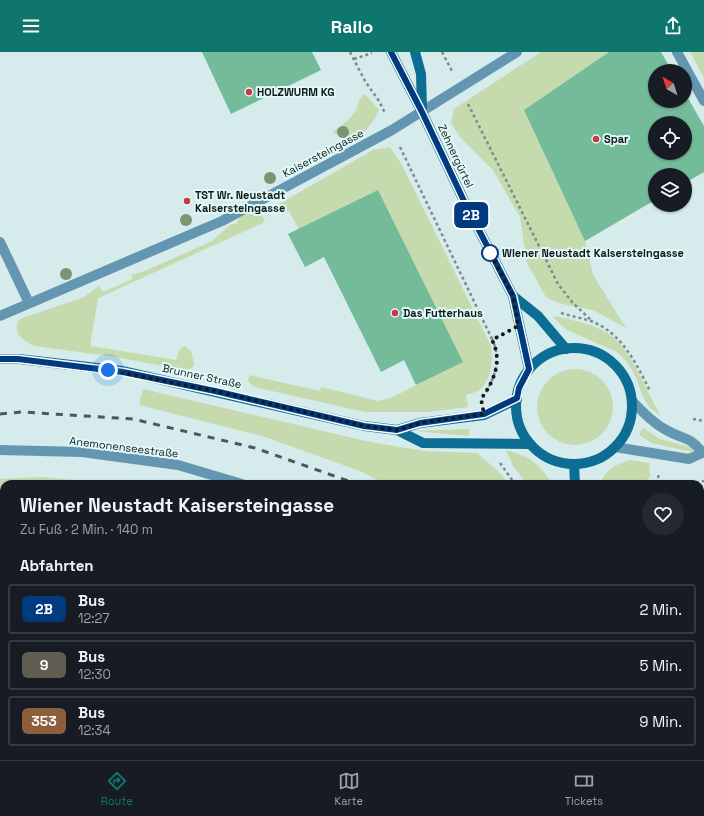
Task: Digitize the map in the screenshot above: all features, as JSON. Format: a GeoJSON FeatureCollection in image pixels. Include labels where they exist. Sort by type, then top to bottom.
{"type":"FeatureCollection","features":[{"type":"Feature","properties":{"kind":"main road","name":"Zehnergürtel"},"geometry":{"type":"LineString","coordinates":[[391,52],[422,112],[465,203],[513,296],[518,326],[529,369]]}},
{"type":"Feature","properties":{"kind":"main road","name":"Zehnergürtel"},"geometry":{"type":"LineString","coordinates":[[415,52],[421,74],[422,112]]}},
{"type":"Feature","properties":{"kind":"main road","name":"Zehnergürtel"},"geometry":{"type":"LineString","coordinates":[[513,296],[538,316],[566,349]]}},
{"type":"Feature","properties":{"kind":"main road"},"geometry":{"type":"LineString","coordinates":[[566,349],[585,350],[604,357],[615,365],[623,376],[632,401],[632,414],[628,426],[615,447],[596,460],[574,464],[561,463],[538,452],[530,444],[518,422],[517,398],[519,388],[529,369],[552,353],[566,349]]}},
{"type":"Feature","properties":{"kind":"main road","name":"Brunner Straße"},"geometry":{"type":"LineString","coordinates":[[0,359],[18,359],[123,372],[215,391],[364,426],[397,430],[423,443],[530,444]]}},
{"type":"Feature","properties":{"kind":"main road","name":"Brunner Straße"},"geometry":{"type":"LineString","coordinates":[[397,430],[420,423],[484,414],[517,398]]}},
{"type":"Feature","properties":{"kind":"main road"},"geometry":{"type":"LineString","coordinates":[[574,464],[575,480]]}},
{"type":"Feature","properties":{"kind":"street","name":"Kaisersteingasse"},"geometry":{"type":"LineString","coordinates":[[0,316],[142,256],[222,220],[262,200],[392,130],[516,52]]}},
{"type":"Feature","properties":{"kind":"street"},"geometry":{"type":"LineString","coordinates":[[677,52],[704,101]]}},
{"type":"Feature","properties":{"kind":"street"},"geometry":{"type":"LineString","coordinates":[[0,242],[29,303]]}},
{"type":"Feature","properties":{"kind":"street"},"geometry":{"type":"LineString","coordinates":[[615,447],[689,459],[703,452],[693,441],[668,431],[652,420],[632,401]]}},
{"type":"Feature","properties":{"kind":"street","name":"Anemonenseestraße"},"geometry":{"type":"LineString","coordinates":[[0,450],[82,452],[178,465],[229,480]]}},
{"type":"Feature","properties":{"kind":"path"},"geometry":{"type":"LineString","coordinates":[[350,52],[365,81],[379,101],[496,348],[497,360],[494,376],[481,399],[484,414]]}},
{"type":"Feature","properties":{"kind":"path"},"geometry":{"type":"LineString","coordinates":[[354,59],[374,52]]}},
{"type":"Feature","properties":{"kind":"path"},"geometry":{"type":"LineString","coordinates":[[442,52],[558,284],[572,302],[592,322]]}},
{"type":"Feature","properties":{"kind":"path"},"geometry":{"type":"LineString","coordinates":[[538,316],[552,311],[592,322],[615,335],[635,360],[652,394]]}},
{"type":"Feature","properties":{"kind":"path"},"geometry":{"type":"LineString","coordinates":[[492,340],[518,326]]}},
{"type":"Feature","properties":{"kind":"path"},"geometry":{"type":"LineString","coordinates":[[489,444],[491,453],[512,480]]}},
{"type":"Feature","properties":{"kind":"path"},"geometry":{"type":"LineString","coordinates":[[658,480],[661,454]]}},
{"type":"Feature","properties":{"kind":"green space"},"geometry":{"type":"Polygon","coordinates":[[[541,52],[609,52],[524,110],[585,241],[593,275],[626,328],[593,310],[558,303],[546,297],[527,263],[520,217],[493,170],[460,137],[451,123],[454,109],[541,52]]]}},
{"type":"Feature","properties":{"kind":"green space"},"geometry":{"type":"Polygon","coordinates":[[[690,52],[704,52],[704,78],[690,52]]]}},
{"type":"Feature","properties":{"kind":"green space"},"geometry":{"type":"Polygon","coordinates":[[[365,94],[379,110],[362,134],[354,140],[332,132],[351,117],[356,110],[360,99],[365,94]]]}},
{"type":"Feature","properties":{"kind":"green space"},"geometry":{"type":"Polygon","coordinates":[[[390,147],[402,165],[491,346],[491,368],[485,384],[480,390],[466,395],[468,407],[429,412],[365,412],[254,387],[248,381],[249,375],[320,391],[321,387],[378,401],[393,397],[460,363],[461,358],[378,190],[299,229],[289,211],[284,213],[279,204],[373,150],[390,147]]]}},
{"type":"Feature","properties":{"kind":"green space"},"geometry":{"type":"Polygon","coordinates":[[[255,211],[261,213],[265,222],[98,298],[90,346],[176,360],[180,349],[185,346],[191,351],[194,364],[192,368],[187,370],[109,356],[34,346],[25,341],[17,332],[20,319],[84,297],[99,286],[103,292],[133,279],[131,275],[145,271],[212,241],[230,225],[237,223],[240,215],[255,211]]]}},
{"type":"Feature","properties":{"kind":"green space"},"geometry":{"type":"Polygon","coordinates":[[[555,316],[592,326],[613,337],[627,353],[661,416],[650,408],[643,397],[636,377],[628,363],[617,352],[567,330],[554,318],[555,316]]]}},
{"type":"Feature","properties":{"kind":"green space"},"geometry":{"type":"Polygon","coordinates":[[[575,369],[589,372],[602,380],[610,393],[613,407],[610,421],[602,434],[589,442],[575,445],[561,442],[548,434],[540,421],[537,407],[540,393],[548,380],[561,372],[575,369]]]}},
{"type":"Feature","properties":{"kind":"green space"},"geometry":{"type":"Polygon","coordinates":[[[143,389],[370,442],[424,451],[477,453],[497,470],[506,480],[377,480],[360,471],[262,436],[139,405],[143,389]]]}},
{"type":"Feature","properties":{"kind":"green space"},"geometry":{"type":"Polygon","coordinates":[[[643,428],[660,439],[693,448],[692,452],[652,443],[639,435],[643,428]]]}},
{"type":"Feature","properties":{"kind":"green space"},"geometry":{"type":"Polygon","coordinates":[[[469,429],[469,436],[415,431],[469,429]]]}},
{"type":"Feature","properties":{"kind":"green space"},"geometry":{"type":"Polygon","coordinates":[[[506,450],[533,461],[549,480],[524,480],[513,466],[506,450]]]}},
{"type":"Feature","properties":{"kind":"green space"},"geometry":{"type":"Polygon","coordinates":[[[629,460],[649,463],[650,476],[648,480],[602,480],[611,469],[629,460]]]}},
{"type":"Feature","properties":{"kind":"green space"},"geometry":{"type":"Polygon","coordinates":[[[42,477],[74,480],[0,480],[42,477]]]}},
{"type":"Feature","properties":{"kind":"building","name":"HOLZWURM KG"},"geometry":{"type":"Polygon","coordinates":[[[202,52],[312,52],[321,70],[231,114],[202,52]]]}},
{"type":"Feature","properties":{"kind":"building","name":"Spar"},"geometry":{"type":"Polygon","coordinates":[[[609,52],[661,52],[668,64],[648,64],[648,108],[692,108],[692,105],[704,126],[704,172],[692,179],[692,168],[648,168],[648,204],[585,241],[524,110],[609,52]]]}},
{"type":"Feature","properties":{"kind":"building","name":"Das Futterhaus"},"geometry":{"type":"Polygon","coordinates":[[[378,190],[463,362],[416,385],[404,360],[381,372],[324,257],[305,267],[288,234],[378,190]]]}},
{"type":"Feature","properties":{"kind":"railway"},"geometry":{"type":"LineString","coordinates":[[0,414],[22,412],[133,419],[255,448],[346,480]]}},
{"type":"Feature","properties":{"kind":"bus line","name":"2B"},"geometry":{"type":"LineString","coordinates":[[0,359],[18,359],[123,372],[215,391],[364,426],[397,430],[420,423],[484,414],[517,398],[523,378],[529,369],[518,326],[513,296],[465,203],[422,112],[391,52]]}},
{"type":"Feature","properties":{"kind":"place","name":"HOLZWURM KG"},"geometry":{"type":"Point","coordinates":[249,92]}},
{"type":"Feature","properties":{"kind":"place","name":"Spar"},"geometry":{"type":"Point","coordinates":[596,139]}},
{"type":"Feature","properties":{"kind":"place","name":"TST Wr. Neustadt Kaisersteingasse"},"geometry":{"type":"Point","coordinates":[187,201]}},
{"type":"Feature","properties":{"kind":"place","name":"Wiener Neustadt Kaisersteingasse"},"geometry":{"type":"Point","coordinates":[490,253]}},
{"type":"Feature","properties":{"kind":"place","name":"Das Futterhaus"},"geometry":{"type":"Point","coordinates":[395,313]}},
{"type":"Feature","properties":{"kind":"route"},"geometry":{"type":"LineString","coordinates":[[108,370],[215,391],[364,426],[397,430],[420,423],[484,414],[481,399],[494,376],[497,360],[496,348],[492,340],[518,326],[513,296],[490,253]]}}]}
